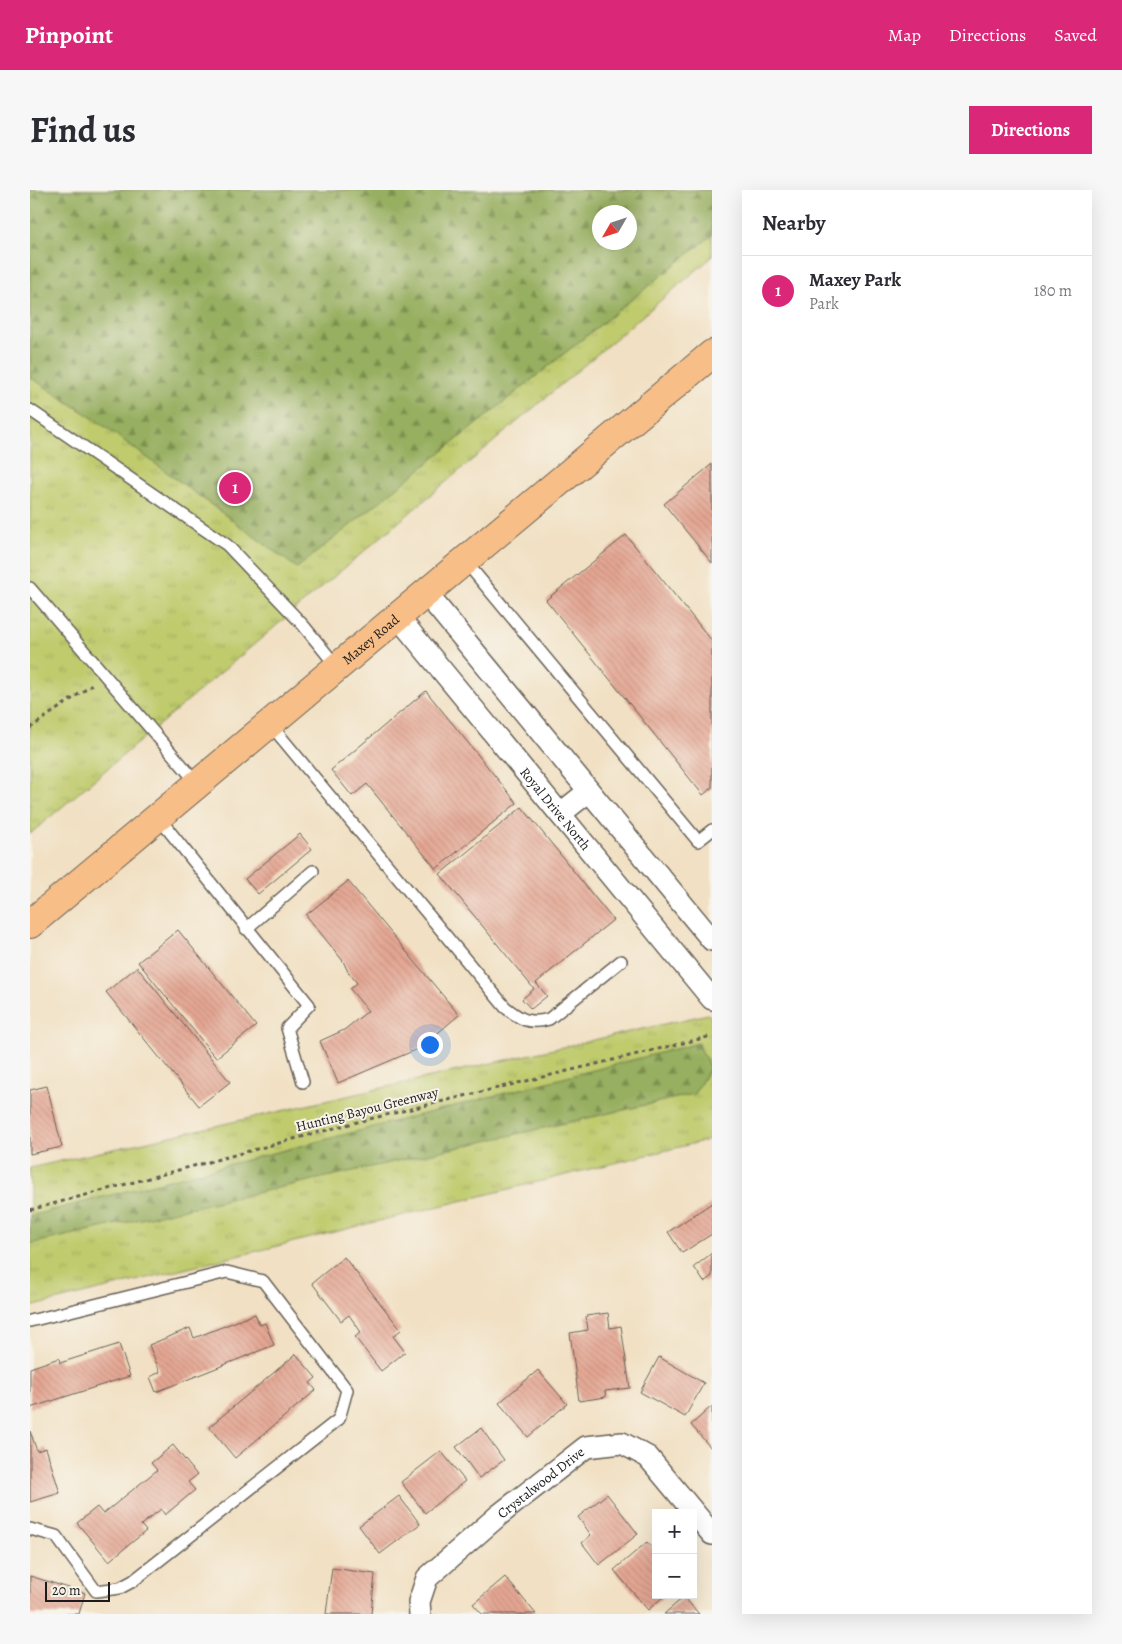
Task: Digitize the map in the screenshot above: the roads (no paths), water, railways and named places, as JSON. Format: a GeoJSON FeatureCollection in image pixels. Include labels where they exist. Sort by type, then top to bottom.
{"type":"FeatureCollection","features":[{"type":"Feature","properties":{"kind":"main road","name":"Maxey Road"},"geometry":{"type":"LineString","coordinates":[[30,924],[712,354]]}},
{"type":"Feature","properties":{"kind":"street"},"geometry":{"type":"LineString","coordinates":[[426,593],[712,940]]}},
{"type":"Feature","properties":{"kind":"street","name":"Royal Drive North"},"geometry":{"type":"LineString","coordinates":[[398,617],[712,999]]}},
{"type":"Feature","properties":{"kind":"street"},"geometry":{"type":"LineString","coordinates":[[560,814],[589,791]]}},
{"type":"Feature","properties":{"kind":"street","name":"Crystalwood Drive"},"geometry":{"type":"LineString","coordinates":[[420,1614],[419,1602],[428,1578],[498,1515],[586,1447],[622,1443],[648,1457],[712,1534]]}},
{"type":"Feature","properties":{"kind":"lane"},"geometry":{"type":"LineString","coordinates":[[30,410],[227,545],[304,625],[338,668]]}},
{"type":"Feature","properties":{"kind":"lane"},"geometry":{"type":"LineString","coordinates":[[464,561],[698,840],[712,830]]}},
{"type":"Feature","properties":{"kind":"lane"},"geometry":{"type":"LineString","coordinates":[[30,588],[198,784]]}},
{"type":"Feature","properties":{"kind":"lane"},"geometry":{"type":"LineString","coordinates":[[270,724],[504,1007],[520,1020],[536,1023],[549,1019],[621,962]]}},
{"type":"Feature","properties":{"kind":"lane"},"geometry":{"type":"LineString","coordinates":[[158,818],[309,1005],[287,1028],[304,1082]]}},
{"type":"Feature","properties":{"kind":"lane"},"geometry":{"type":"LineString","coordinates":[[246,929],[313,871]]}},
{"type":"Feature","properties":{"kind":"lane"},"geometry":{"type":"LineString","coordinates":[[30,1321],[227,1272],[263,1281],[347,1390],[339,1418],[133,1581],[120,1588],[96,1592],[56,1536],[30,1529]]}},
{"type":"Feature","properties":{"kind":"place","name":"Maxey Park"},"geometry":{"type":"Point","coordinates":[235,488]}}]}
